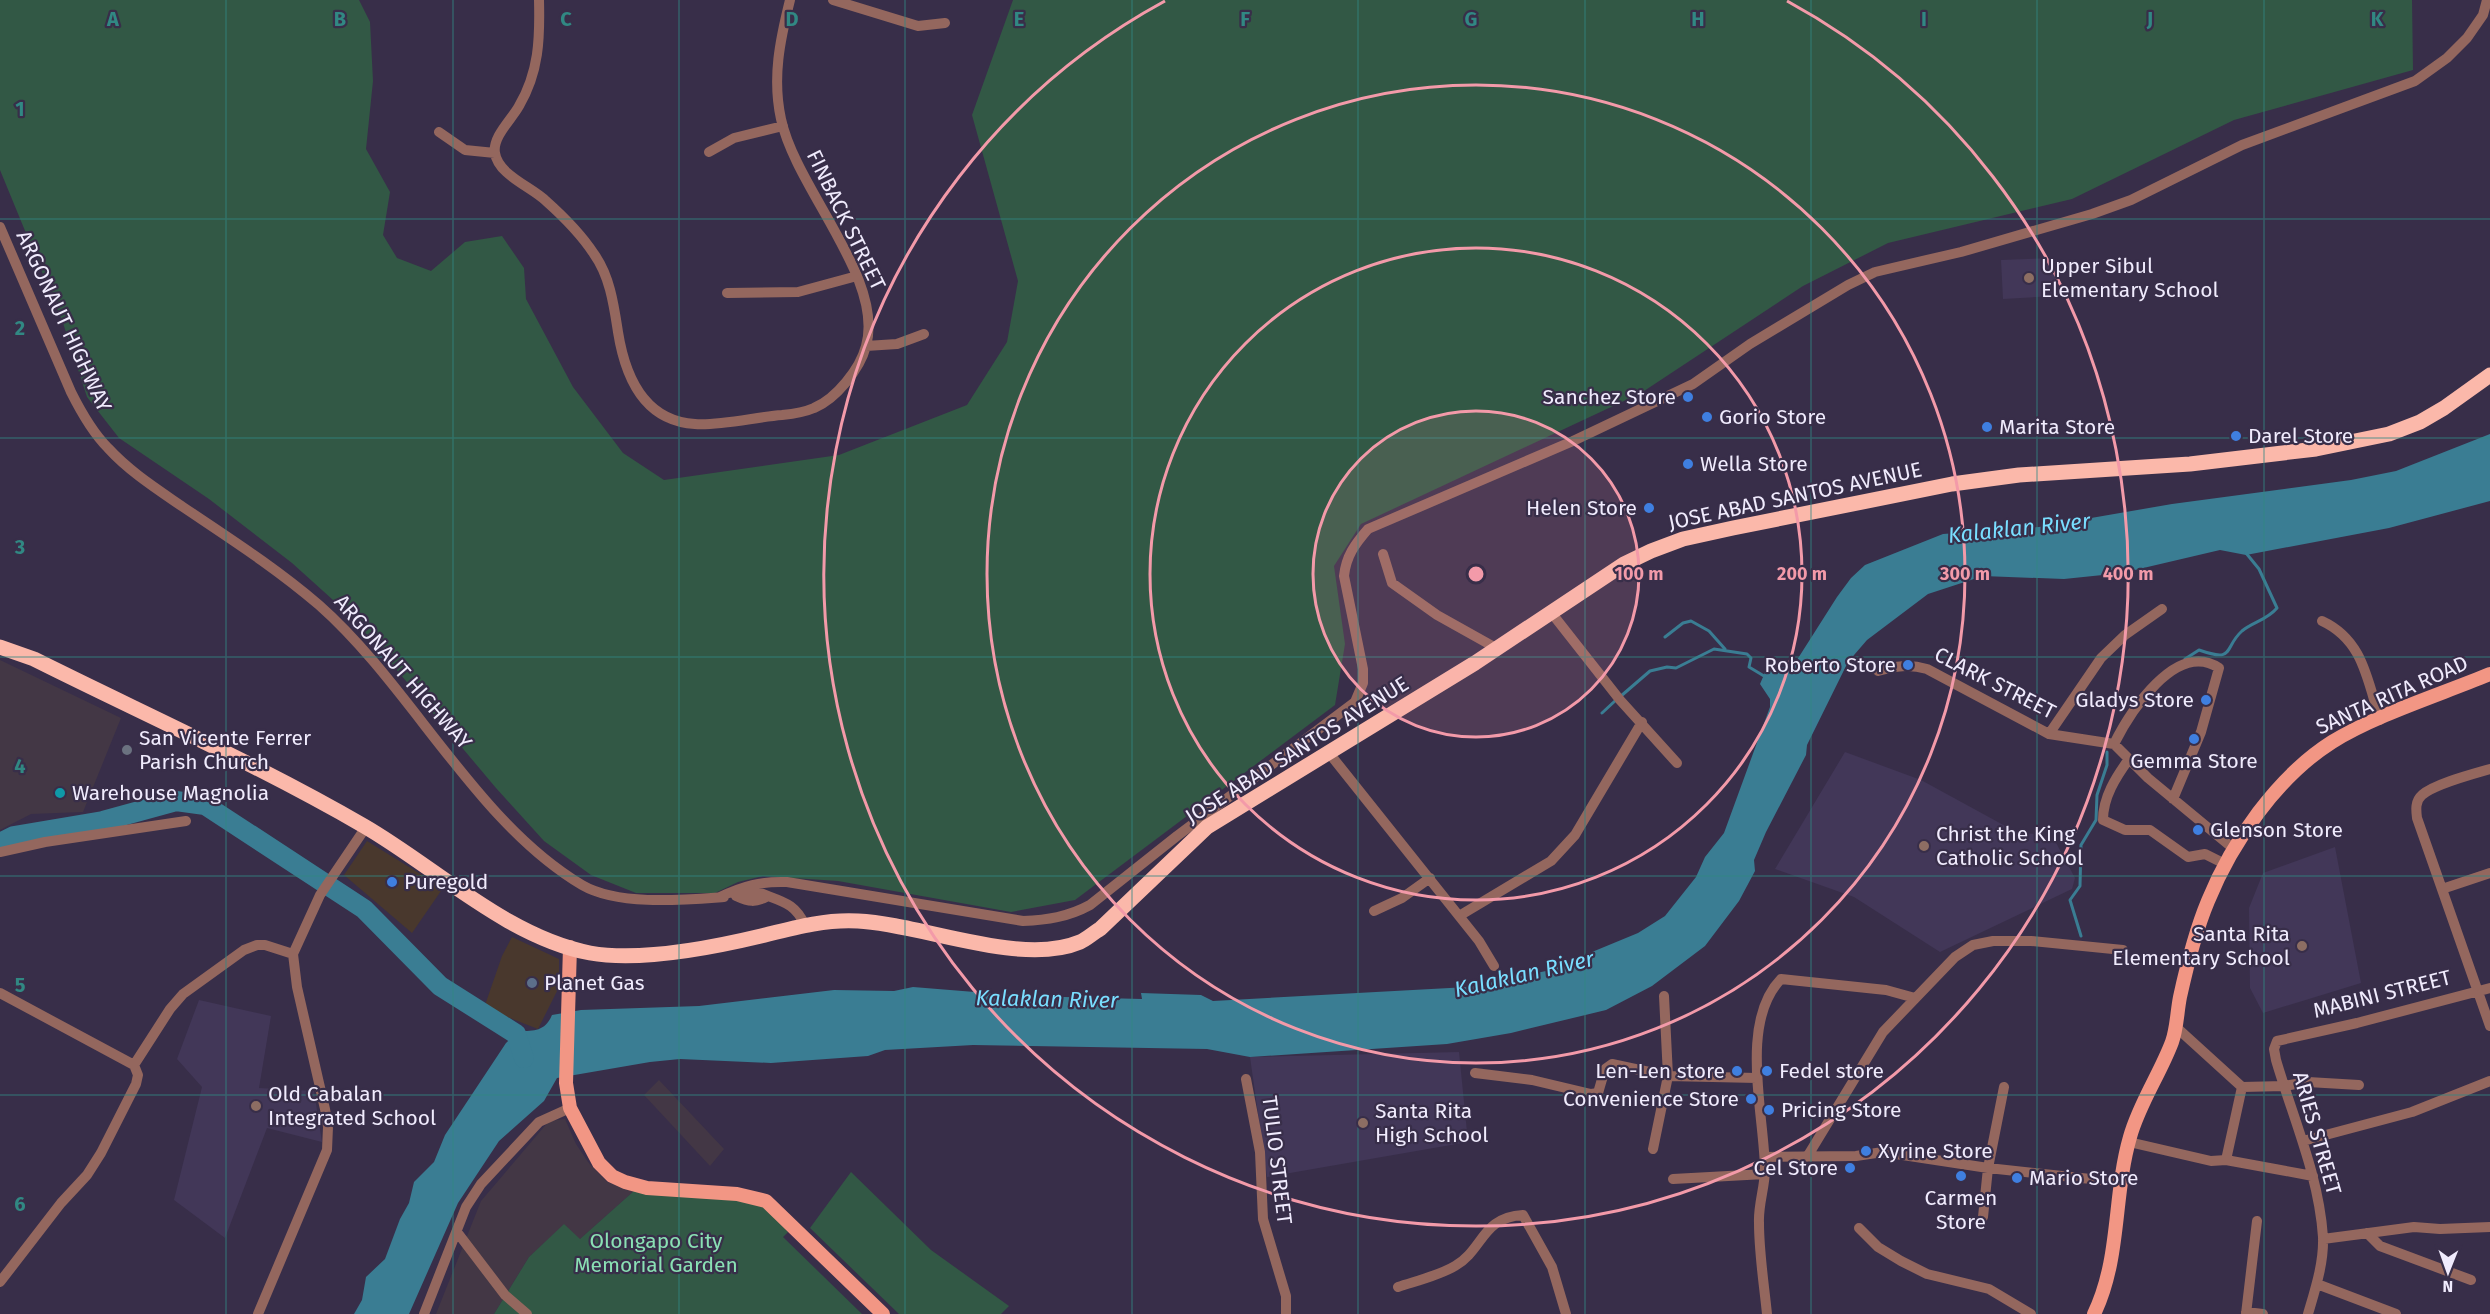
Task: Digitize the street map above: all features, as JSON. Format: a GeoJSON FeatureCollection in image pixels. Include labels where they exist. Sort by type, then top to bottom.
{"type":"FeatureCollection","features":[{"type":"Feature","properties":{"kind":"highway","name":"JOSE ABAD SANTOS AVENUE"},"geometry":{"type":"LineString","coordinates":[[0,647],[34,659],[182,730],[366,827],[509,919],[552,941],[570,947],[616,955],[672,951],[758,937],[805,925],[856,921],[895,924],[1018,949],[1050,949],[1080,942],[1100,929],[1207,827],[1496,648],[1624,564],[1683,539],[1952,484],[2029,474],[2224,460],[2316,449],[2389,434],[2436,413],[2490,375]]}},
{"type":"Feature","properties":{"kind":"main road","name":"SANTA RITA ROAD"},"geometry":{"type":"LineString","coordinates":[[2094,1314],[2108,1278],[2114,1249],[2119,1182],[2129,1142],[2173,1040],[2192,947],[2207,902],[2225,864],[2270,799],[2310,758],[2333,741],[2490,674]]}},
{"type":"Feature","properties":{"kind":"main road"},"geometry":{"type":"LineString","coordinates":[[570,947],[566,1005],[566,1083],[570,1108],[599,1162],[612,1176],[647,1188],[737,1194],[766,1201],[879,1312]]}},
{"type":"Feature","properties":{"kind":"street"},"geometry":{"type":"LineString","coordinates":[[439,132],[465,150],[495,153],[495,142],[520,105],[536,66],[539,0]]}},
{"type":"Feature","properties":{"kind":"street","name":"FINBACK STREET"},"geometry":{"type":"LineString","coordinates":[[495,153],[506,171],[544,199],[574,228],[596,256],[611,292],[625,366],[643,399],[656,412],[694,424],[788,414],[815,408],[832,397],[844,383],[866,346],[869,326],[867,301],[857,276],[793,157],[783,126],[777,67],[790,0]]}},
{"type":"Feature","properties":{"kind":"street"},"geometry":{"type":"LineString","coordinates":[[833,0],[918,26],[945,24]]}},
{"type":"Feature","properties":{"kind":"street"},"geometry":{"type":"LineString","coordinates":[[720,897],[741,887],[764,881],[787,882],[1023,921],[1059,918],[1076,913],[1090,905],[1177,836],[1355,702],[1363,683],[1363,669],[1344,576],[1345,563],[1353,546],[1368,529],[1573,441],[1693,384],[1750,344],[1848,285],[1875,272],[1961,252],[2092,214],[2131,200],[2242,145],[2415,81],[2447,58],[2467,38],[2483,15],[2487,0]]}},
{"type":"Feature","properties":{"kind":"street"},"geometry":{"type":"LineString","coordinates":[[709,153],[734,138],[783,126]]}},
{"type":"Feature","properties":{"kind":"street","name":"ARGONAUT HIGHWAY"},"geometry":{"type":"LineString","coordinates":[[0,227],[71,392],[82,413],[106,447],[151,484],[259,559],[319,606],[359,646],[485,798],[533,848],[566,875],[602,893],[645,899],[736,896],[752,902],[768,896],[789,903],[796,909],[805,925]]}},
{"type":"Feature","properties":{"kind":"street"},"geometry":{"type":"LineString","coordinates":[[728,293],[798,292],[857,276]]}},
{"type":"Feature","properties":{"kind":"street"},"geometry":{"type":"LineString","coordinates":[[866,346],[897,344],[924,334]]}},
{"type":"Feature","properties":{"kind":"street"},"geometry":{"type":"LineString","coordinates":[[1383,554],[1392,583],[1437,615],[1496,648]]}},
{"type":"Feature","properties":{"kind":"street"},"geometry":{"type":"LineString","coordinates":[[2049,734],[2101,658],[2125,635],[2162,609]]}},
{"type":"Feature","properties":{"kind":"street"},"geometry":{"type":"LineString","coordinates":[[1550,611],[1620,700],[1677,763]]}},
{"type":"Feature","properties":{"kind":"street"},"geometry":{"type":"LineString","coordinates":[[2322,621],[2336,627],[2350,639],[2363,666],[2380,720]]}},
{"type":"Feature","properties":{"kind":"street"},"geometry":{"type":"LineString","coordinates":[[2173,799],[2195,748],[2219,668],[2210,664],[2181,666],[2166,675],[2138,705],[2114,744],[2173,799],[2235,850]]}},
{"type":"Feature","properties":{"kind":"street","name":"CLARK STREET"},"geometry":{"type":"LineString","coordinates":[[1878,671],[1914,665],[1927,669],[2049,734],[2114,744]]}},
{"type":"Feature","properties":{"kind":"street"},"geometry":{"type":"LineString","coordinates":[[1459,916],[1551,861],[1559,853],[1575,835],[1642,722]]}},
{"type":"Feature","properties":{"kind":"street"},"geometry":{"type":"LineString","coordinates":[[1329,753],[1430,878],[1494,966]]}},
{"type":"Feature","properties":{"kind":"street"},"geometry":{"type":"LineString","coordinates":[[2129,759],[2112,786],[2105,804],[2103,820],[2125,830],[2150,830],[2188,857],[2205,854],[2225,864]]}},
{"type":"Feature","properties":{"kind":"street"},"geometry":{"type":"LineString","coordinates":[[2490,770],[2433,789],[2420,796],[2416,806],[2417,818],[2490,1026]]}},
{"type":"Feature","properties":{"kind":"street"},"geometry":{"type":"LineString","coordinates":[[0,852],[45,842],[186,821]]}},
{"type":"Feature","properties":{"kind":"street"},"geometry":{"type":"LineString","coordinates":[[258,1314],[327,1150],[326,1109],[297,987],[293,954],[320,895],[366,827]]}},
{"type":"Feature","properties":{"kind":"street"},"geometry":{"type":"LineString","coordinates":[[2442,889],[2490,873]]}},
{"type":"Feature","properties":{"kind":"street"},"geometry":{"type":"LineString","coordinates":[[1374,911],[1402,898],[1430,878]]}},
{"type":"Feature","properties":{"kind":"street"},"geometry":{"type":"LineString","coordinates":[[1807,1157],[1883,1032],[1955,957],[1973,945],[1993,941],[2031,941],[2123,950]]}},
{"type":"Feature","properties":{"kind":"street"},"geometry":{"type":"LineString","coordinates":[[134,1065],[183,994],[244,950],[257,945],[293,954]]}},
{"type":"Feature","properties":{"kind":"street"},"geometry":{"type":"LineString","coordinates":[[1767,1314],[1758,1222],[1765,1174],[1765,1157],[1757,1078],[1760,1016],[1772,988],[1781,979],[1886,990],[1915,998]]}},
{"type":"Feature","properties":{"kind":"street","name":"MABINI STREET"},"geometry":{"type":"LineString","coordinates":[[2284,1038],[2357,1023],[2490,988]]}},
{"type":"Feature","properties":{"kind":"street"},"geometry":{"type":"LineString","coordinates":[[0,993],[134,1065],[138,1075],[136,1084],[102,1153],[87,1175],[0,1282]]}},
{"type":"Feature","properties":{"kind":"street"},"geometry":{"type":"LineString","coordinates":[[1653,1149],[1668,1076],[1664,996]]}},
{"type":"Feature","properties":{"kind":"street"},"geometry":{"type":"LineString","coordinates":[[2176,1027],[2242,1088],[2284,1086],[2308,1082],[2359,1085]]}},
{"type":"Feature","properties":{"kind":"street","name":"ARIES STREET"},"geometry":{"type":"LineString","coordinates":[[2284,1038],[2277,1041],[2274,1049],[2313,1176],[2323,1239],[2317,1284],[2308,1314]]}},
{"type":"Feature","properties":{"kind":"street"},"geometry":{"type":"LineString","coordinates":[[1475,1073],[1532,1080],[1591,1094],[1598,1093],[1605,1069],[1612,1064],[1668,1076],[1757,1078]]}},
{"type":"Feature","properties":{"kind":"street","name":"TULIO STREET"},"geometry":{"type":"LineString","coordinates":[[1246,1079],[1260,1152],[1263,1219],[1286,1296],[1286,1314]]}},
{"type":"Feature","properties":{"kind":"street"},"geometry":{"type":"LineString","coordinates":[[2303,1141],[2412,1112],[2490,1081]]}},
{"type":"Feature","properties":{"kind":"street"},"geometry":{"type":"LineString","coordinates":[[1983,1217],[1988,1168],[2004,1088]]}},
{"type":"Feature","properties":{"kind":"street"},"geometry":{"type":"LineString","coordinates":[[2226,1160],[2242,1088]]}},
{"type":"Feature","properties":{"kind":"street"},"geometry":{"type":"LineString","coordinates":[[424,1314],[466,1208],[481,1184],[539,1122],[570,1108]]}},
{"type":"Feature","properties":{"kind":"street"},"geometry":{"type":"LineString","coordinates":[[2129,1142],[2211,1161],[2226,1160],[2313,1176]]}},
{"type":"Feature","properties":{"kind":"street"},"geometry":{"type":"LineString","coordinates":[[1765,1157],[1856,1156],[1882,1152],[1988,1168],[2119,1182]]}},
{"type":"Feature","properties":{"kind":"street"},"geometry":{"type":"LineString","coordinates":[[1673,1179],[1765,1174]]}},
{"type":"Feature","properties":{"kind":"street"},"geometry":{"type":"LineString","coordinates":[[1398,1287],[1455,1266],[1468,1256],[1485,1231],[1495,1223],[1511,1215],[1523,1215],[1552,1267],[1566,1314]]}},
{"type":"Feature","properties":{"kind":"street"},"geometry":{"type":"LineString","coordinates":[[2257,1221],[2246,1313],[2263,1314]]}},
{"type":"Feature","properties":{"kind":"street"},"geometry":{"type":"LineString","coordinates":[[2323,1239],[2414,1227],[2440,1229],[2490,1227]]}},
{"type":"Feature","properties":{"kind":"street"},"geometry":{"type":"LineString","coordinates":[[1859,1228],[1878,1247],[1927,1274],[1989,1288],[2031,1314]]}},
{"type":"Feature","properties":{"kind":"street"},"geometry":{"type":"LineString","coordinates":[[457,1232],[505,1295],[527,1314]]}},
{"type":"Feature","properties":{"kind":"street"},"geometry":{"type":"LineString","coordinates":[[2367,1233],[2380,1246],[2471,1280]]}},
{"type":"Feature","properties":{"kind":"street"},"geometry":{"type":"LineString","coordinates":[[2317,1284],[2396,1314]]}},
{"type":"Feature","properties":{"kind":"shaded area","name":"Upper Sibul Elementary School"},"geometry":{"type":"Polygon","coordinates":[[[2054,258],[2056,296],[2003,299],[2001,260],[2054,258]]]}},
{"type":"Feature","properties":{"kind":"shaded area"},"geometry":{"type":"Polygon","coordinates":[[[0,660],[121,718],[83,812],[31,814],[0,830],[0,660]]]}},
{"type":"Feature","properties":{"kind":"shaded area","name":"Christ the King Catholic School"},"geometry":{"type":"Polygon","coordinates":[[[1845,752],[1921,780],[2018,833],[2039,834],[2054,839],[2075,878],[2072,889],[1940,952],[1854,897],[1775,869],[1845,752]]]}},
{"type":"Feature","properties":{"kind":"shaded area","name":"Puregold"},"geometry":{"type":"Polygon","coordinates":[[[367,841],[443,888],[412,933],[344,875],[367,841]]]}},
{"type":"Feature","properties":{"kind":"shaded area","name":"Santa Rita Elementary School"},"geometry":{"type":"Polygon","coordinates":[[[2335,847],[2361,983],[2263,1013],[2250,988],[2249,908],[2263,873],[2335,847]]]}},
{"type":"Feature","properties":{"kind":"shaded area"},"geometry":{"type":"Polygon","coordinates":[[[512,937],[559,959],[559,987],[538,1029],[484,1008],[502,956],[512,937]]]}},
{"type":"Feature","properties":{"kind":"shaded area","name":"Old Cabalan Integrated School"},"geometry":{"type":"Polygon","coordinates":[[[199,1000],[271,1016],[259,1088],[314,1091],[322,1142],[267,1128],[225,1238],[174,1200],[202,1087],[177,1059],[199,1000]]]}},
{"type":"Feature","properties":{"kind":"shaded area","name":"Santa Rita High School"},"geometry":{"type":"Polygon","coordinates":[[[1459,1052],[1468,1142],[1267,1177],[1250,1057],[1459,1052]]]}},
{"type":"Feature","properties":{"kind":"shaded area"},"geometry":{"type":"Polygon","coordinates":[[[659,1080],[724,1149],[710,1166],[644,1095],[659,1080]]]}},
{"type":"Feature","properties":{"kind":"shaded area"},"geometry":{"type":"Polygon","coordinates":[[[565,1119],[576,1144],[588,1162],[607,1182],[635,1190],[579,1240],[564,1225],[529,1257],[494,1314],[436,1314],[481,1201],[549,1121],[565,1119]]]}},
{"type":"Feature","properties":{"kind":"green space"},"geometry":{"type":"Polygon","coordinates":[[[0,0],[359,0],[370,22],[373,81],[366,149],[390,192],[383,235],[397,258],[431,271],[465,242],[502,236],[524,268],[526,299],[573,387],[623,453],[664,480],[839,455],[967,405],[1007,342],[1018,281],[972,115],[1013,0],[2412,0],[2413,70],[2234,120],[2072,199],[1888,243],[1803,286],[1641,393],[1361,524],[1334,566],[1345,644],[1335,705],[1075,900],[1011,912],[838,881],[763,876],[738,882],[715,893],[636,893],[591,875],[544,841],[496,788],[353,618],[292,563],[209,499],[119,438],[87,397],[63,323],[0,170],[0,0]]]}},
{"type":"Feature","properties":{"kind":"green space"},"geometry":{"type":"Polygon","coordinates":[[[851,1172],[931,1250],[1009,1306],[1001,1314],[899,1314],[810,1228],[851,1172]]]}},
{"type":"Feature","properties":{"kind":"green space","name":"Olongapo City Memorial Garden"},"geometry":{"type":"Polygon","coordinates":[[[635,1190],[759,1201],[788,1232],[783,1237],[862,1314],[494,1314],[529,1257],[564,1224],[580,1239],[635,1190]]]}},
{"type":"Feature","properties":{"kind":"water","name":"Kalaklan River"},"geometry":{"type":"Polygon","coordinates":[[[2490,434],[2490,501],[2389,528],[2246,555],[2220,550],[2122,573],[2064,579],[1983,576],[1928,594],[1867,640],[1848,662],[1807,745],[1806,755],[1766,832],[1754,860],[1755,871],[1739,901],[1705,946],[1652,986],[1606,1010],[1511,1033],[1447,1044],[1250,1057],[1207,1049],[973,1045],[885,1050],[868,1056],[771,1063],[680,1059],[557,1078],[544,1101],[499,1141],[458,1203],[409,1314],[354,1314],[362,1300],[366,1277],[385,1259],[400,1219],[409,1203],[414,1182],[434,1162],[445,1135],[506,1043],[519,1031],[543,1027],[552,1015],[581,1010],[699,1006],[834,990],[894,991],[913,987],[1025,996],[1142,999],[1141,993],[1201,995],[1213,1001],[1468,987],[1546,971],[1638,933],[1665,916],[1696,877],[1705,857],[1724,833],[1770,707],[1770,699],[1760,684],[1766,670],[1776,670],[1795,663],[1837,597],[1851,578],[1865,565],[1943,534],[2039,527],[2172,504],[2351,480],[2396,471],[2490,434]]]}},
{"type":"Feature","properties":{"kind":"waterway"},"geometry":{"type":"LineString","coordinates":[[2185,659],[2199,650],[2211,654],[2224,654],[2242,631],[2277,608],[2259,569],[2246,553]]}},
{"type":"Feature","properties":{"kind":"waterway"},"geometry":{"type":"LineString","coordinates":[[1665,637],[1683,623],[1691,621],[1709,631],[1725,649]]}},
{"type":"Feature","properties":{"kind":"waterway"},"geometry":{"type":"LineString","coordinates":[[1621,696],[1650,671],[1667,667],[1676,668],[1714,649],[1747,654],[1751,658],[1749,667],[1764,676]]}},
{"type":"Feature","properties":{"kind":"waterway"},"geometry":{"type":"LineString","coordinates":[[1602,713],[1616,700]]}},
{"type":"Feature","properties":{"kind":"waterway"},"geometry":{"type":"LineString","coordinates":[[2081,936],[2070,900],[2080,886],[2081,845],[2096,820],[2097,795],[2107,765],[2107,752]]}},
{"type":"Feature","properties":{"kind":"waterway"},"geometry":{"type":"LineString","coordinates":[[0,843],[14,836],[103,821],[176,801],[205,805],[364,909],[440,986],[516,1034],[524,1058]]}},
{"type":"Feature","properties":{"kind":"place","name":"Upper Sibul Elementary School"},"geometry":{"type":"Point","coordinates":[2029,278]}},
{"type":"Feature","properties":{"kind":"place","name":"Sanchez Store"},"geometry":{"type":"Point","coordinates":[1688,397]}},
{"type":"Feature","properties":{"kind":"place","name":"Gorio Store"},"geometry":{"type":"Point","coordinates":[1707,417]}},
{"type":"Feature","properties":{"kind":"place","name":"Marita Store"},"geometry":{"type":"Point","coordinates":[1987,427]}},
{"type":"Feature","properties":{"kind":"place","name":"Darel Store"},"geometry":{"type":"Point","coordinates":[2236,436]}},
{"type":"Feature","properties":{"kind":"place","name":"Wella Store"},"geometry":{"type":"Point","coordinates":[1688,464]}},
{"type":"Feature","properties":{"kind":"place","name":"Helen Store"},"geometry":{"type":"Point","coordinates":[1649,508]}},
{"type":"Feature","properties":{"kind":"place","name":"Roberto Store"},"geometry":{"type":"Point","coordinates":[1908,665]}},
{"type":"Feature","properties":{"kind":"place","name":"Gladys Store"},"geometry":{"type":"Point","coordinates":[2206,700]}},
{"type":"Feature","properties":{"kind":"place","name":"Gemma Store"},"geometry":{"type":"Point","coordinates":[2194,739]}},
{"type":"Feature","properties":{"kind":"place","name":"San Vicente Ferrer Parish Church"},"geometry":{"type":"Point","coordinates":[127,750]}},
{"type":"Feature","properties":{"kind":"place","name":"Warehouse Magnolia"},"geometry":{"type":"Point","coordinates":[60,793]}},
{"type":"Feature","properties":{"kind":"place","name":"Glenson Store"},"geometry":{"type":"Point","coordinates":[2198,830]}},
{"type":"Feature","properties":{"kind":"place","name":"Christ the King Catholic School"},"geometry":{"type":"Point","coordinates":[1924,846]}},
{"type":"Feature","properties":{"kind":"place","name":"Puregold"},"geometry":{"type":"Point","coordinates":[392,882]}},
{"type":"Feature","properties":{"kind":"place","name":"Santa Rita Elementary School"},"geometry":{"type":"Point","coordinates":[2302,946]}},
{"type":"Feature","properties":{"kind":"place","name":"Planet Gas"},"geometry":{"type":"Point","coordinates":[532,983]}},
{"type":"Feature","properties":{"kind":"place","name":"Len-Len store"},"geometry":{"type":"Point","coordinates":[1737,1071]}},
{"type":"Feature","properties":{"kind":"place","name":"Fedel store"},"geometry":{"type":"Point","coordinates":[1767,1071]}},
{"type":"Feature","properties":{"kind":"place","name":"Convenience Store"},"geometry":{"type":"Point","coordinates":[1751,1099]}},
{"type":"Feature","properties":{"kind":"place","name":"Old Cabalan Integrated School"},"geometry":{"type":"Point","coordinates":[256,1106]}},
{"type":"Feature","properties":{"kind":"place","name":"Pricing Store"},"geometry":{"type":"Point","coordinates":[1769,1110]}},
{"type":"Feature","properties":{"kind":"place","name":"Santa Rita High School"},"geometry":{"type":"Point","coordinates":[1363,1123]}},
{"type":"Feature","properties":{"kind":"place","name":"Xyrine Store"},"geometry":{"type":"Point","coordinates":[1866,1151]}},
{"type":"Feature","properties":{"kind":"place","name":"Cel Store"},"geometry":{"type":"Point","coordinates":[1850,1168]}},
{"type":"Feature","properties":{"kind":"place","name":"Carmen Store"},"geometry":{"type":"Point","coordinates":[1961,1176]}},
{"type":"Feature","properties":{"kind":"place","name":"Mario Store"},"geometry":{"type":"Point","coordinates":[2017,1178]}}]}
